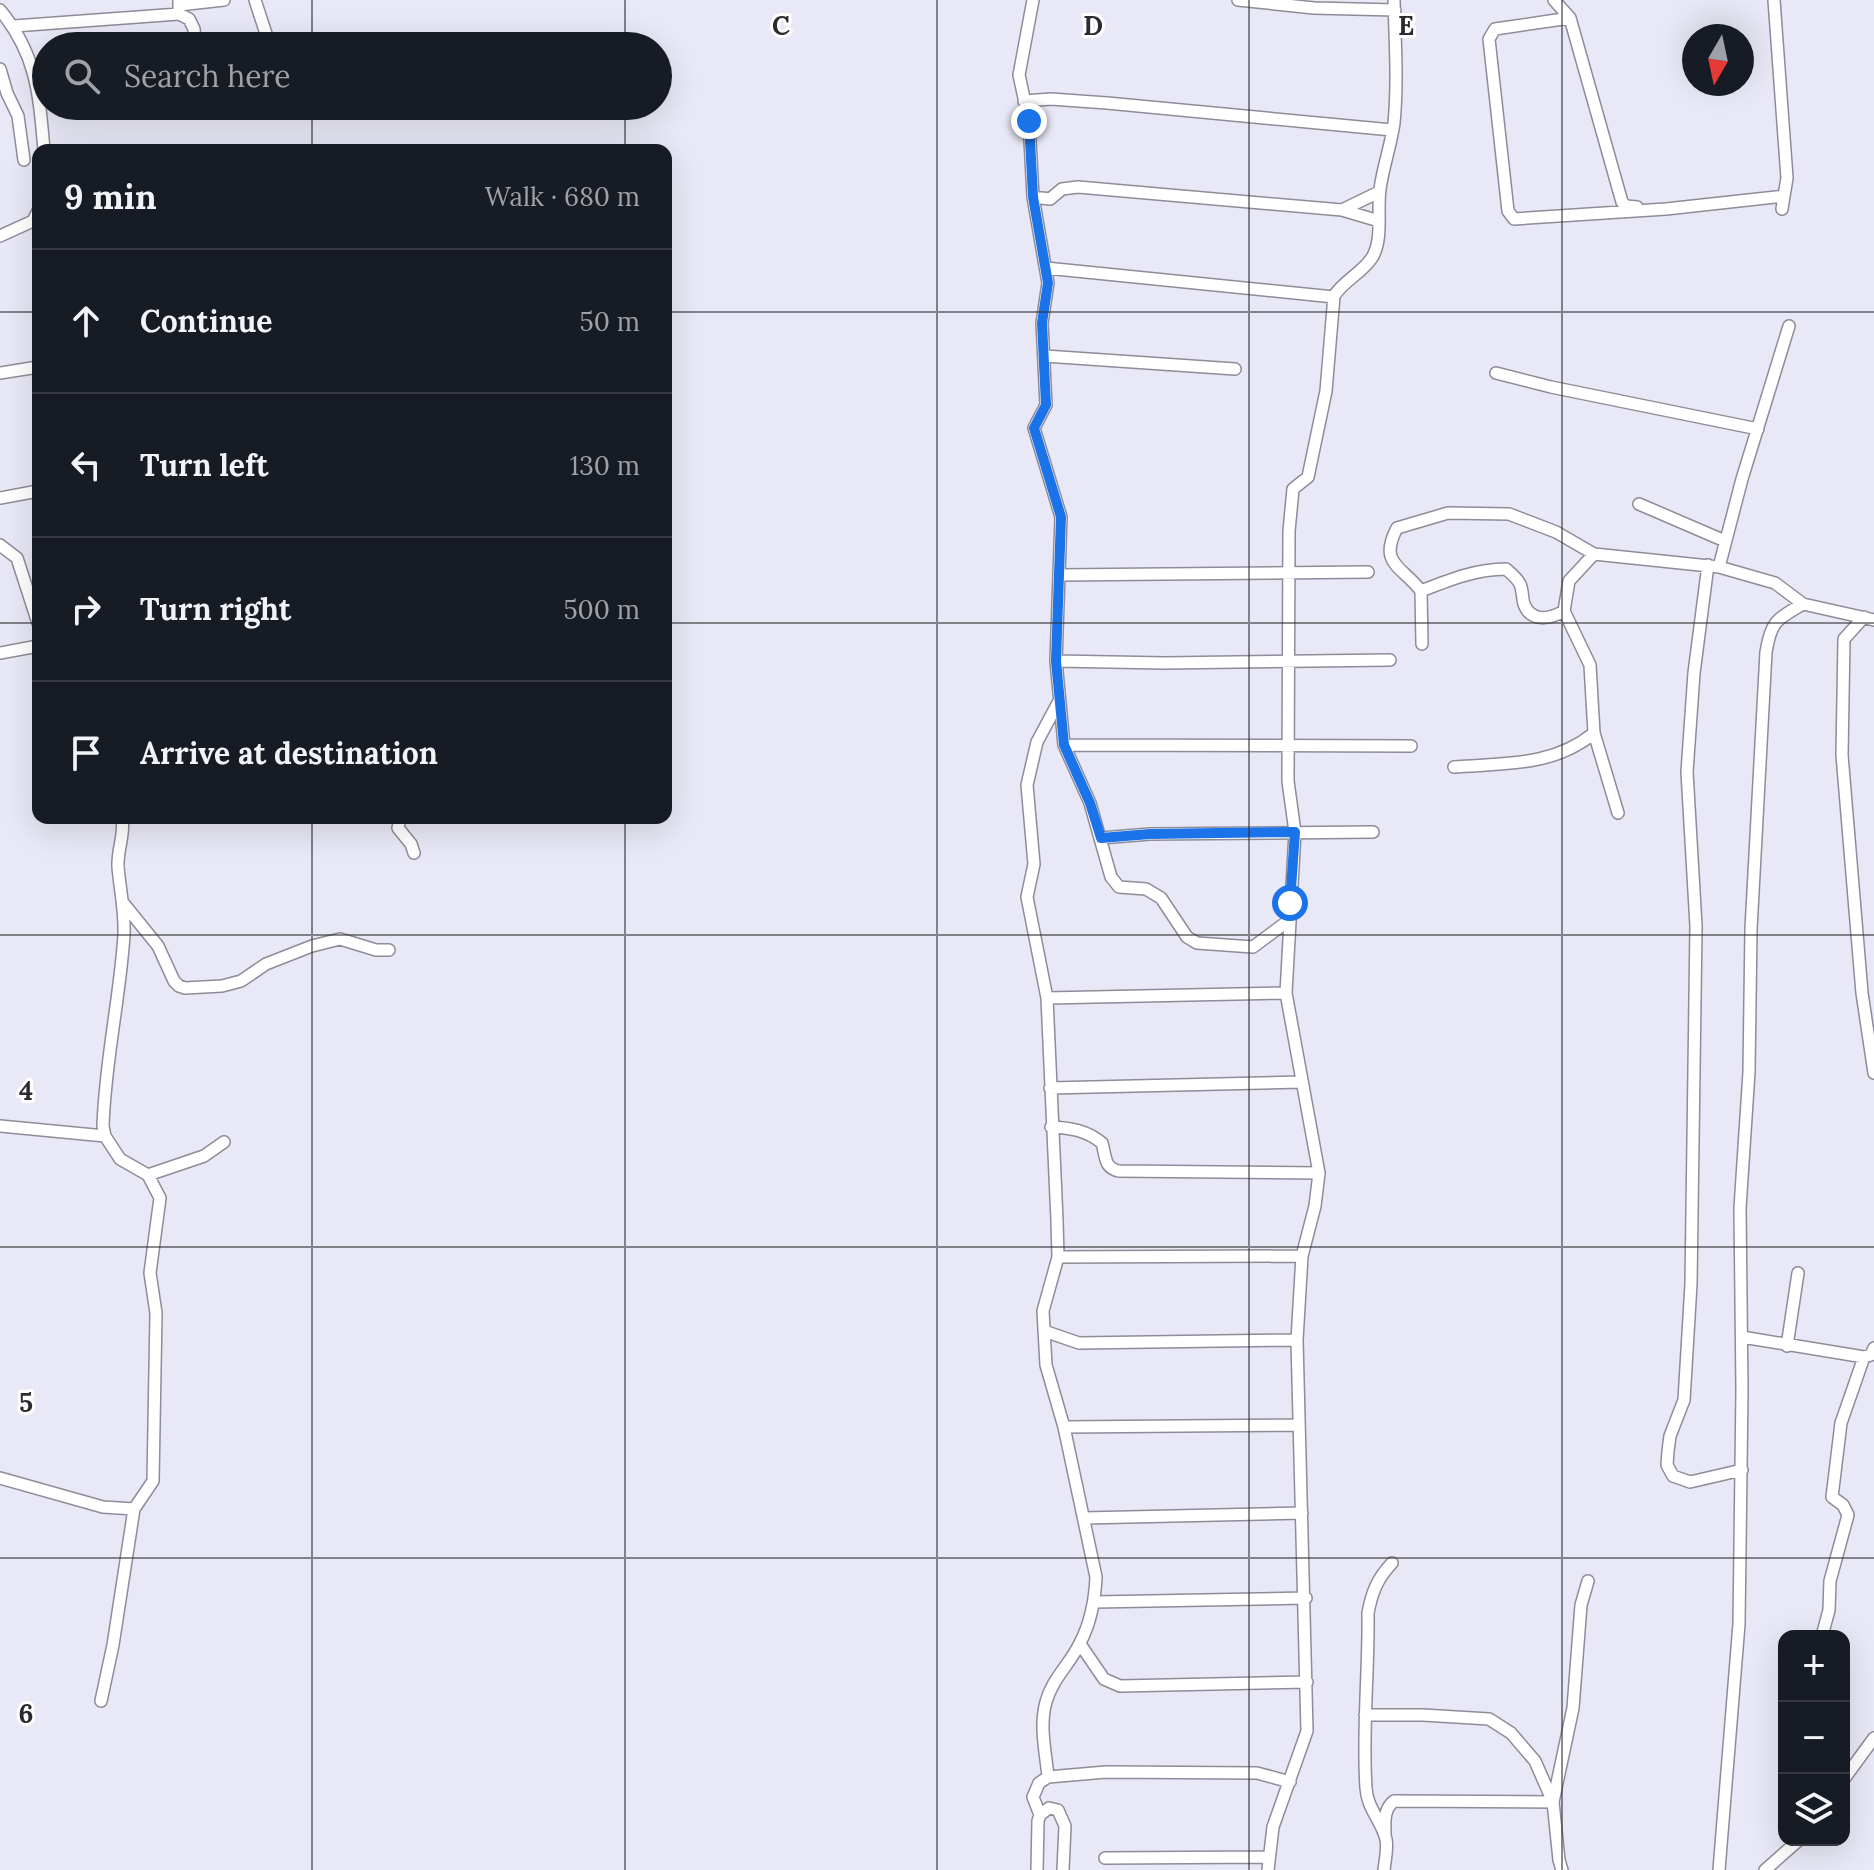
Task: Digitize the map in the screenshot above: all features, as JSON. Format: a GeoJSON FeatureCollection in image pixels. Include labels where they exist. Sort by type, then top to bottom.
{"type":"FeatureCollection","features":[{"type":"Feature","properties":{"kind":"street"},"geometry":{"type":"LineString","coordinates":[[14,26],[226,0]]}},
{"type":"Feature","properties":{"kind":"street"},"geometry":{"type":"LineString","coordinates":[[255,0],[265,32]]}},
{"type":"Feature","properties":{"kind":"street"},"geometry":{"type":"LineString","coordinates":[[1033,0],[1019,75],[1029,121],[1033,197],[1048,295],[1042,323],[1046,405],[1034,428],[1061,517],[1056,661],[1064,745],[1090,803],[1111,877],[1119,887],[1146,889],[1161,898],[1187,937],[1197,943],[1253,947],[1288,921]]}},
{"type":"Feature","properties":{"kind":"street"},"geometry":{"type":"LineString","coordinates":[[1238,0],[1386,12],[1394,5]]}},
{"type":"Feature","properties":{"kind":"street"},"geometry":{"type":"LineString","coordinates":[[1554,0],[1570,18],[1622,202],[1626,206],[1666,209]]}},
{"type":"Feature","properties":{"kind":"street"},"geometry":{"type":"LineString","coordinates":[[1774,0],[1787,178],[1782,209]]}},
{"type":"Feature","properties":{"kind":"street"},"geometry":{"type":"LineString","coordinates":[[1268,1870],[1273,1827],[1307,1731],[1306,1598],[1297,1340],[1302,1256],[1315,1206],[1319,1173],[1286,993],[1295,832],[1288,781],[1289,531],[1293,489],[1308,477],[1326,391],[1334,297],[1339,288],[1371,260],[1376,249],[1379,192],[1392,130],[1397,72],[1394,5]]}},
{"type":"Feature","properties":{"kind":"street"},"geometry":{"type":"LineString","coordinates":[[179,6],[194,32]]}},
{"type":"Feature","properties":{"kind":"street"},"geometry":{"type":"LineString","coordinates":[[0,10],[14,26],[32,61]]}},
{"type":"Feature","properties":{"kind":"street"},"geometry":{"type":"LineString","coordinates":[[1570,18],[1495,29],[1489,39],[1508,211],[1514,219],[1666,209],[1784,196]]}},
{"type":"Feature","properties":{"kind":"street"},"geometry":{"type":"LineString","coordinates":[[0,69],[18,116],[24,160]]}},
{"type":"Feature","properties":{"kind":"street"},"geometry":{"type":"LineString","coordinates":[[1024,101],[1051,99],[1107,103],[1392,130]]}},
{"type":"Feature","properties":{"kind":"street"},"geometry":{"type":"LineString","coordinates":[[43,120],[44,144]]}},
{"type":"Feature","properties":{"kind":"street"},"geometry":{"type":"LineString","coordinates":[[1033,197],[1050,199],[1062,189],[1078,187],[1342,210],[1379,221]]}},
{"type":"Feature","properties":{"kind":"street"},"geometry":{"type":"LineString","coordinates":[[1342,210],[1379,192]]}},
{"type":"Feature","properties":{"kind":"street"},"geometry":{"type":"LineString","coordinates":[[0,236],[32,221]]}},
{"type":"Feature","properties":{"kind":"street"},"geometry":{"type":"LineString","coordinates":[[1046,268],[1334,297]]}},
{"type":"Feature","properties":{"kind":"street"},"geometry":{"type":"LineString","coordinates":[[1742,1470],[1690,1482],[1673,1476],[1667,1465],[1670,1436],[1684,1400],[1691,1284],[1696,926],[1687,772],[1694,673],[1713,566],[1725,541],[1789,326]]}},
{"type":"Feature","properties":{"kind":"street"},"geometry":{"type":"LineString","coordinates":[[1045,356],[1235,369]]}},
{"type":"Feature","properties":{"kind":"street"},"geometry":{"type":"LineString","coordinates":[[0,373],[32,368]]}},
{"type":"Feature","properties":{"kind":"street"},"geometry":{"type":"LineString","coordinates":[[1496,373],[1758,429]]}},
{"type":"Feature","properties":{"kind":"street"},"geometry":{"type":"LineString","coordinates":[[0,498],[32,492]]}},
{"type":"Feature","properties":{"kind":"street"},"geometry":{"type":"LineString","coordinates":[[1639,504],[1725,541]]}},
{"type":"Feature","properties":{"kind":"street"},"geometry":{"type":"LineString","coordinates":[[1422,644],[1421,591],[1397,569],[1390,557],[1390,542],[1397,528],[1448,513],[1509,514],[1556,532],[1594,554],[1713,566],[1775,583],[1803,604],[1869,618]]}},
{"type":"Feature","properties":{"kind":"street"},"geometry":{"type":"LineString","coordinates":[[0,545],[17,558],[32,604]]}},
{"type":"Feature","properties":{"kind":"street"},"geometry":{"type":"LineString","coordinates":[[1594,554],[1569,581],[1564,611],[1590,665],[1594,733],[1618,813]]}},
{"type":"Feature","properties":{"kind":"street"},"geometry":{"type":"LineString","coordinates":[[1421,591],[1466,575],[1506,569],[1518,579],[1525,606],[1532,615],[1541,619],[1564,611]]}},
{"type":"Feature","properties":{"kind":"street"},"geometry":{"type":"LineString","coordinates":[[1059,575],[1368,572]]}},
{"type":"Feature","properties":{"kind":"street"},"geometry":{"type":"LineString","coordinates":[[1719,1870],[1738,1643],[1742,1470],[1740,1208],[1749,1072],[1751,929],[1766,652],[1769,630],[1783,615],[1803,604]]}},
{"type":"Feature","properties":{"kind":"street"},"geometry":{"type":"LineString","coordinates":[[1869,618],[1844,639],[1842,755],[1862,993],[1874,1073]]}},
{"type":"Feature","properties":{"kind":"street"},"geometry":{"type":"LineString","coordinates":[[0,653],[32,647]]}},
{"type":"Feature","properties":{"kind":"street"},"geometry":{"type":"LineString","coordinates":[[1056,661],[1390,660]]}},
{"type":"Feature","properties":{"kind":"street"},"geometry":{"type":"LineString","coordinates":[[1048,1777],[1043,1730],[1045,1705],[1053,1682],[1080,1644],[1095,1602],[1096,1577],[1064,1427],[1046,1365],[1043,1311],[1058,1257],[1047,998],[1027,897],[1034,864],[1027,785],[1037,742],[1060,700]]}},
{"type":"Feature","properties":{"kind":"street"},"geometry":{"type":"LineString","coordinates":[[1454,767],[1542,760],[1566,752],[1594,733]]}},
{"type":"Feature","properties":{"kind":"street"},"geometry":{"type":"LineString","coordinates":[[1064,745],[1411,746]]}},
{"type":"Feature","properties":{"kind":"street"},"geometry":{"type":"LineString","coordinates":[[101,1701],[134,1509],[153,1481],[156,1313],[150,1273],[160,1198],[148,1175],[120,1159],[105,1136],[104,1115],[124,935],[124,903],[118,862],[123,824]]}},
{"type":"Feature","properties":{"kind":"street"},"geometry":{"type":"LineString","coordinates":[[399,824],[398,828],[414,853]]}},
{"type":"Feature","properties":{"kind":"street"},"geometry":{"type":"LineString","coordinates":[[1101,838],[1150,834],[1373,832]]}},
{"type":"Feature","properties":{"kind":"street"},"geometry":{"type":"LineString","coordinates":[[124,903],[158,946],[174,981],[185,988],[222,986],[241,981],[266,964],[340,939],[376,950],[389,950]]}},
{"type":"Feature","properties":{"kind":"street"},"geometry":{"type":"LineString","coordinates":[[1047,998],[1286,993]]}},
{"type":"Feature","properties":{"kind":"street"},"geometry":{"type":"LineString","coordinates":[[1050,1088],[1302,1082]]}},
{"type":"Feature","properties":{"kind":"street"},"geometry":{"type":"LineString","coordinates":[[0,1126],[105,1136]]}},
{"type":"Feature","properties":{"kind":"street"},"geometry":{"type":"LineString","coordinates":[[1051,1127],[1070,1128],[1094,1136],[1102,1143],[1106,1163],[1111,1169],[1119,1171],[1319,1173]]}},
{"type":"Feature","properties":{"kind":"street"},"geometry":{"type":"LineString","coordinates":[[148,1175],[204,1156],[224,1142]]}},
{"type":"Feature","properties":{"kind":"street"},"geometry":{"type":"LineString","coordinates":[[1058,1257],[1302,1256]]}},
{"type":"Feature","properties":{"kind":"street"},"geometry":{"type":"LineString","coordinates":[[1787,1346],[1798,1273]]}},
{"type":"Feature","properties":{"kind":"street"},"geometry":{"type":"LineString","coordinates":[[1044,1331],[1079,1343],[1297,1340]]}},
{"type":"Feature","properties":{"kind":"street"},"geometry":{"type":"LineString","coordinates":[[1742,1337],[1864,1357],[1871,1355],[1874,1348]]}},
{"type":"Feature","properties":{"kind":"street"},"geometry":{"type":"LineString","coordinates":[[1824,1630],[1829,1610],[1830,1581],[1848,1515],[1843,1505],[1832,1497],[1841,1423],[1864,1357]]}},
{"type":"Feature","properties":{"kind":"street"},"geometry":{"type":"LineString","coordinates":[[1064,1427],[1298,1425]]}},
{"type":"Feature","properties":{"kind":"street"},"geometry":{"type":"LineString","coordinates":[[0,1478],[103,1507],[134,1509]]}},
{"type":"Feature","properties":{"kind":"street"},"geometry":{"type":"LineString","coordinates":[[1084,1518],[1302,1513]]}},
{"type":"Feature","properties":{"kind":"street"},"geometry":{"type":"LineString","coordinates":[[1385,1835],[1369,1807],[1366,1792],[1365,1715],[1369,1605],[1378,1578],[1392,1563]]}},
{"type":"Feature","properties":{"kind":"street"},"geometry":{"type":"LineString","coordinates":[[1553,1802],[1573,1708],[1581,1605],[1588,1581]]}},
{"type":"Feature","properties":{"kind":"street"},"geometry":{"type":"LineString","coordinates":[[1095,1602],[1306,1598]]}},
{"type":"Feature","properties":{"kind":"street"},"geometry":{"type":"LineString","coordinates":[[1080,1644],[1104,1679],[1120,1686],[1307,1682]]}},
{"type":"Feature","properties":{"kind":"street"},"geometry":{"type":"LineString","coordinates":[[1365,1715],[1489,1719],[1511,1733],[1535,1761],[1553,1802],[1562,1870]]}},
{"type":"Feature","properties":{"kind":"street"},"geometry":{"type":"LineString","coordinates":[[1848,1774],[1874,1738]]}},
{"type":"Feature","properties":{"kind":"street"},"geometry":{"type":"LineString","coordinates":[[1037,1870],[1040,1815],[1033,1797],[1039,1783],[1048,1777],[1106,1772],[1257,1773],[1290,1782]]}},
{"type":"Feature","properties":{"kind":"street"},"geometry":{"type":"LineString","coordinates":[[1384,1870],[1387,1844],[1385,1814],[1387,1806],[1394,1801],[1553,1802]]}},
{"type":"Feature","properties":{"kind":"street"},"geometry":{"type":"LineString","coordinates":[[1040,1815],[1049,1808],[1058,1810],[1063,1817],[1063,1870]]}},
{"type":"Feature","properties":{"kind":"street"},"geometry":{"type":"LineString","coordinates":[[1765,1870],[1792,1846]]}},
{"type":"Feature","properties":{"kind":"street"},"geometry":{"type":"LineString","coordinates":[[1105,1858],[1268,1857]]}},
{"type":"Feature","properties":{"kind":"route"},"geometry":{"type":"LineString","coordinates":[[1029,121],[1033,197],[1048,283],[1042,323],[1046,405],[1034,428],[1061,517],[1056,661],[1064,745],[1090,803],[1101,838],[1150,834],[1295,832],[1290,903]]}}]}
